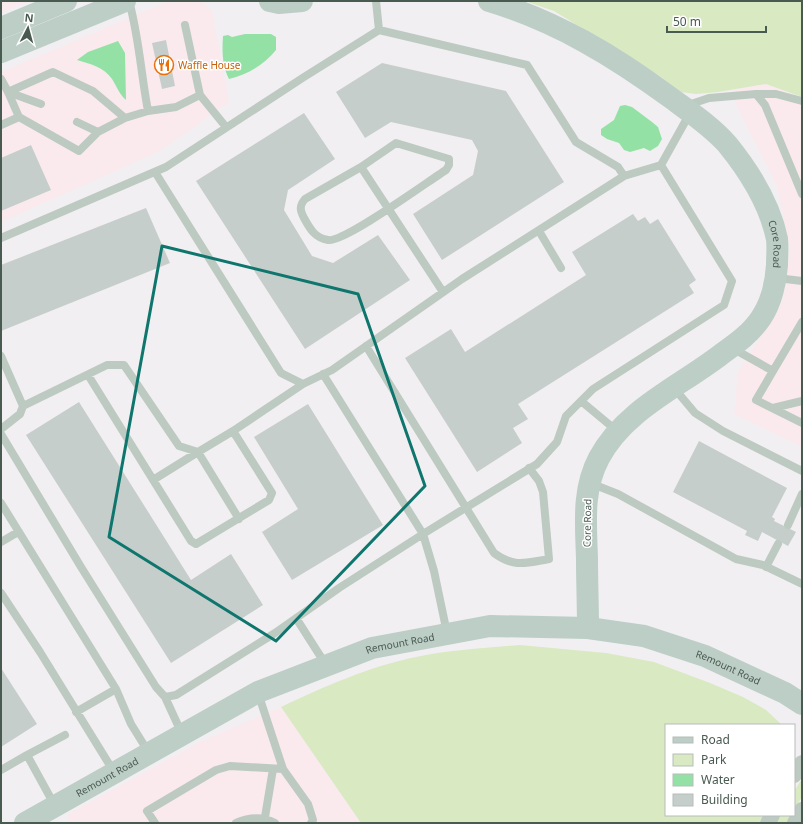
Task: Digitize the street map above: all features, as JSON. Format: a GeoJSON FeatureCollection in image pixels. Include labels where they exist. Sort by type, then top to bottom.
{"type":"FeatureCollection","features":[{"type":"Feature","properties":{"kind":"street"},"geometry":{"type":"LineString","coordinates":[[1,28],[66,1]]}},
{"type":"Feature","properties":{"kind":"street"},"geometry":{"type":"LineString","coordinates":[[1,52],[125,1]]}},
{"type":"Feature","properties":{"kind":"street"},"geometry":{"type":"LineString","coordinates":[[270,1],[279,3],[302,1]]}},
{"type":"Feature","properties":{"kind":"street","name":"Core Road"},"geometry":{"type":"LineString","coordinates":[[489,1],[535,16],[561,28],[641,76],[687,110],[726,143],[744,166],[760,194],[777,240],[776,278],[768,306],[761,318],[743,338],[648,405],[617,431],[598,460],[590,482],[585,506],[588,628]]}},
{"type":"Feature","properties":{"kind":"street","name":"Remount Road"},"geometry":{"type":"LineString","coordinates":[[25,823],[258,692],[372,648],[490,626],[588,628],[644,636],[705,656],[785,693],[802,704]]}},
{"type":"Feature","properties":{"kind":"street"},"geometry":{"type":"LineString","coordinates":[[795,774],[802,763]]}},
{"type":"Feature","properties":{"kind":"street"},"geometry":{"type":"LineString","coordinates":[[795,823],[802,810]]}},
{"type":"Feature","properties":{"kind":"lane"},"geometry":{"type":"LineString","coordinates":[[129,1],[135,25],[140,71],[148,111]]}},
{"type":"Feature","properties":{"kind":"lane"},"geometry":{"type":"LineString","coordinates":[[376,1],[379,30]]}},
{"type":"Feature","properties":{"kind":"lane"},"geometry":{"type":"LineString","coordinates":[[185,25],[200,95],[226,127]]}},
{"type":"Feature","properties":{"kind":"lane"},"geometry":{"type":"LineString","coordinates":[[1,238],[166,167],[379,30],[527,65],[576,142],[618,167],[624,176]]}},
{"type":"Feature","properties":{"kind":"lane"},"geometry":{"type":"LineString","coordinates":[[8,92],[53,72],[94,90],[125,118]]}},
{"type":"Feature","properties":{"kind":"lane"},"geometry":{"type":"LineString","coordinates":[[1,79],[19,117],[79,151],[98,132],[125,118],[148,111],[176,107],[200,95]]}},
{"type":"Feature","properties":{"kind":"lane"},"geometry":{"type":"LineString","coordinates":[[8,92],[41,104]]}},
{"type":"Feature","properties":{"kind":"lane"},"geometry":{"type":"LineString","coordinates":[[756,94],[765,106],[802,194]]}},
{"type":"Feature","properties":{"kind":"lane"},"geometry":{"type":"LineString","coordinates":[[153,480],[233,431],[303,384],[332,370],[444,292],[624,176],[662,165],[687,110],[710,98],[756,94],[776,94],[802,102]]}},
{"type":"Feature","properties":{"kind":"lane"},"geometry":{"type":"LineString","coordinates":[[1,125],[19,117]]}},
{"type":"Feature","properties":{"kind":"lane"},"geometry":{"type":"LineString","coordinates":[[77,122],[98,132]]}},
{"type":"Feature","properties":{"kind":"lane"},"geometry":{"type":"LineString","coordinates":[[396,143],[449,159],[449,165],[446,170],[389,208],[339,239],[329,240],[317,237],[309,228],[300,210],[301,203],[305,199],[361,167],[396,143]]}},
{"type":"Feature","properties":{"kind":"lane"},"geometry":{"type":"LineString","coordinates":[[165,696],[176,695],[423,534],[537,464],[557,442],[566,416],[593,389],[724,305],[732,280],[662,165]]}},
{"type":"Feature","properties":{"kind":"lane"},"geometry":{"type":"LineString","coordinates":[[361,167],[444,292]]}},
{"type":"Feature","properties":{"kind":"lane"},"geometry":{"type":"LineString","coordinates":[[155,172],[282,373],[303,384]]}},
{"type":"Feature","properties":{"kind":"lane"},"geometry":{"type":"LineString","coordinates":[[539,231],[561,268]]}},
{"type":"Feature","properties":{"kind":"lane"},"geometry":{"type":"LineString","coordinates":[[776,278],[802,281]]}},
{"type":"Feature","properties":{"kind":"lane"},"geometry":{"type":"LineString","coordinates":[[802,322],[756,400],[802,423]]}},
{"type":"Feature","properties":{"kind":"lane"},"geometry":{"type":"LineString","coordinates":[[366,346],[467,507],[494,553],[503,560],[517,564],[549,560],[543,492],[539,481],[530,468]]}},
{"type":"Feature","properties":{"kind":"lane"},"geometry":{"type":"LineString","coordinates":[[731,347],[773,371]]}},
{"type":"Feature","properties":{"kind":"lane"},"geometry":{"type":"LineString","coordinates":[[1,356],[23,406]]}},
{"type":"Feature","properties":{"kind":"lane"},"geometry":{"type":"LineString","coordinates":[[1,429],[20,414],[23,406],[107,365],[124,364],[179,446],[198,452],[240,519]]}},
{"type":"Feature","properties":{"kind":"lane"},"geometry":{"type":"LineString","coordinates":[[323,374],[423,534],[434,571],[448,634]]}},
{"type":"Feature","properties":{"kind":"lane"},"geometry":{"type":"LineString","coordinates":[[88,375],[153,480],[192,541],[196,544],[240,519],[269,500],[272,493],[233,431]]}},
{"type":"Feature","properties":{"kind":"lane"},"geometry":{"type":"LineString","coordinates":[[674,388],[696,413],[723,431],[802,471]]}},
{"type":"Feature","properties":{"kind":"lane"},"geometry":{"type":"LineString","coordinates":[[581,401],[617,431]]}},
{"type":"Feature","properties":{"kind":"lane"},"geometry":{"type":"LineString","coordinates":[[773,408],[802,401]]}},
{"type":"Feature","properties":{"kind":"lane"},"geometry":{"type":"LineString","coordinates":[[1,434],[81,567],[156,686],[165,696],[182,735]]}},
{"type":"Feature","properties":{"kind":"lane"},"geometry":{"type":"LineString","coordinates":[[590,482],[618,494],[736,559],[766,567],[800,583],[802,573]]}},
{"type":"Feature","properties":{"kind":"lane"},"geometry":{"type":"LineString","coordinates":[[788,525],[802,494]]}},
{"type":"Feature","properties":{"kind":"lane"},"geometry":{"type":"LineString","coordinates":[[1,503],[116,689],[130,724],[149,753]]}},
{"type":"Feature","properties":{"kind":"lane"},"geometry":{"type":"LineString","coordinates":[[1,542],[18,532]]}},
{"type":"Feature","properties":{"kind":"lane"},"geometry":{"type":"LineString","coordinates":[[766,567],[778,544]]}},
{"type":"Feature","properties":{"kind":"lane"},"geometry":{"type":"LineString","coordinates":[[1,593],[40,652],[114,773]]}},
{"type":"Feature","properties":{"kind":"lane"},"geometry":{"type":"LineString","coordinates":[[296,618],[326,666]]}},
{"type":"Feature","properties":{"kind":"lane"},"geometry":{"type":"LineString","coordinates":[[76,712],[116,689]]}},
{"type":"Feature","properties":{"kind":"lane"},"geometry":{"type":"LineString","coordinates":[[258,692],[283,769],[308,804],[312,812],[313,820],[311,823]]}},
{"type":"Feature","properties":{"kind":"lane"},"geometry":{"type":"LineString","coordinates":[[1,770],[65,735]]}},
{"type":"Feature","properties":{"kind":"lane"},"geometry":{"type":"LineString","coordinates":[[27,755],[55,806]]}},
{"type":"Feature","properties":{"kind":"lane"},"geometry":{"type":"LineString","coordinates":[[155,823],[147,811],[216,770],[230,766],[283,769]]}},
{"type":"Feature","properties":{"kind":"lane"},"geometry":{"type":"LineString","coordinates":[[265,817],[273,769]]}},
{"type":"Feature","properties":{"kind":"lane"},"geometry":{"type":"LineString","coordinates":[[236,823],[252,818],[265,817],[275,823]]}},
{"type":"Feature","properties":{"kind":"highlighted area"},"geometry":{"type":"Polygon","coordinates":[[[162,246],[358,294],[425,486],[276,641],[109,537],[162,246]]]}},
{"type":"Feature","properties":{"kind":"shaded area"},"geometry":{"type":"Polygon","coordinates":[[[1,1],[30,1],[1,13],[1,1]]]}},
{"type":"Feature","properties":{"kind":"shaded area"},"geometry":{"type":"Polygon","coordinates":[[[169,1],[201,1],[212,11],[229,102],[158,152],[1,222],[1,72],[169,1]]]}},
{"type":"Feature","properties":{"kind":"shaded area"},"geometry":{"type":"Polygon","coordinates":[[[766,84],[802,97],[802,447],[734,414],[738,372],[765,330],[784,295],[790,249],[777,186],[738,109],[732,90],[766,84]]]}},
{"type":"Feature","properties":{"kind":"shaded area"},"geometry":{"type":"Polygon","coordinates":[[[281,707],[361,823],[68,823],[68,814],[202,741],[281,707]]]}},
{"type":"Feature","properties":{"kind":"green space"},"geometry":{"type":"Polygon","coordinates":[[[525,1],[802,1],[802,97],[766,84],[718,92],[696,94],[680,92],[657,74],[554,11],[525,1]]]}},
{"type":"Feature","properties":{"kind":"green space"},"geometry":{"type":"Polygon","coordinates":[[[520,645],[606,653],[654,662],[743,697],[766,710],[781,724],[665,724],[665,816],[762,816],[759,823],[361,823],[281,707],[347,678],[382,666],[416,657],[520,645]]]}},
{"type":"Feature","properties":{"kind":"green space"},"geometry":{"type":"Polygon","coordinates":[[[802,779],[802,797],[795,808],[795,790],[802,779]]]}},
{"type":"Feature","properties":{"kind":"green space"},"geometry":{"type":"Polygon","coordinates":[[[779,816],[791,816],[787,823],[776,823],[779,816]]]}},
{"type":"Feature","properties":{"kind":"water"},"geometry":{"type":"Polygon","coordinates":[[[245,34],[271,34],[276,37],[276,50],[255,69],[229,79],[223,58],[223,36],[228,35],[232,37],[245,34]]]}},
{"type":"Feature","properties":{"kind":"water"},"geometry":{"type":"Polygon","coordinates":[[[118,41],[125,53],[126,100],[109,75],[96,66],[77,60],[88,52],[118,41]]]}},
{"type":"Feature","properties":{"kind":"water"},"geometry":{"type":"Polygon","coordinates":[[[625,105],[632,107],[658,127],[662,139],[658,146],[650,151],[644,148],[630,152],[624,150],[619,143],[607,139],[601,135],[601,129],[614,120],[620,106],[625,105]]]}},
{"type":"Feature","properties":{"kind":"building","name":"Waffle House"},"geometry":{"type":"Polygon","coordinates":[[[166,40],[175,86],[162,89],[152,43],[166,40]]]}},
{"type":"Feature","properties":{"kind":"building"},"geometry":{"type":"Polygon","coordinates":[[[382,63],[506,91],[564,182],[442,260],[413,214],[473,175],[478,151],[472,140],[391,122],[365,138],[336,92],[382,63]]]}},
{"type":"Feature","properties":{"kind":"building"},"geometry":{"type":"Polygon","coordinates":[[[304,113],[335,159],[288,190],[284,210],[312,256],[333,263],[378,235],[410,280],[305,349],[196,181],[304,113]]]}},
{"type":"Feature","properties":{"kind":"building"},"geometry":{"type":"Polygon","coordinates":[[[31,145],[51,190],[1,211],[1,158],[31,145]]]}},
{"type":"Feature","properties":{"kind":"building"},"geometry":{"type":"Polygon","coordinates":[[[146,208],[170,263],[1,331],[1,265],[146,208]]]}},
{"type":"Feature","properties":{"kind":"building"},"geometry":{"type":"Polygon","coordinates":[[[633,214],[638,221],[645,217],[650,224],[658,219],[696,280],[689,285],[694,293],[518,404],[528,419],[513,428],[522,443],[477,472],[405,358],[451,329],[465,352],[586,275],[572,252],[633,214]]]}},
{"type":"Feature","properties":{"kind":"building"},"geometry":{"type":"Polygon","coordinates":[[[79,402],[191,580],[231,554],[263,605],[171,663],[26,435],[79,402]]]}},
{"type":"Feature","properties":{"kind":"building"},"geometry":{"type":"Polygon","coordinates":[[[308,404],[383,525],[292,580],[262,532],[298,509],[254,437],[308,404]]]}},
{"type":"Feature","properties":{"kind":"building"},"geometry":{"type":"Polygon","coordinates":[[[699,441],[787,488],[772,517],[775,519],[774,521],[796,532],[788,546],[762,532],[758,541],[745,535],[747,531],[673,492],[699,441]]]}},
{"type":"Feature","properties":{"kind":"building"},"geometry":{"type":"Polygon","coordinates":[[[1,668],[37,724],[1,747],[1,668]]]}},
{"type":"Feature","properties":{"kind":"place","name":"Waffle House"},"geometry":{"type":"Point","coordinates":[164,65]}}]}
